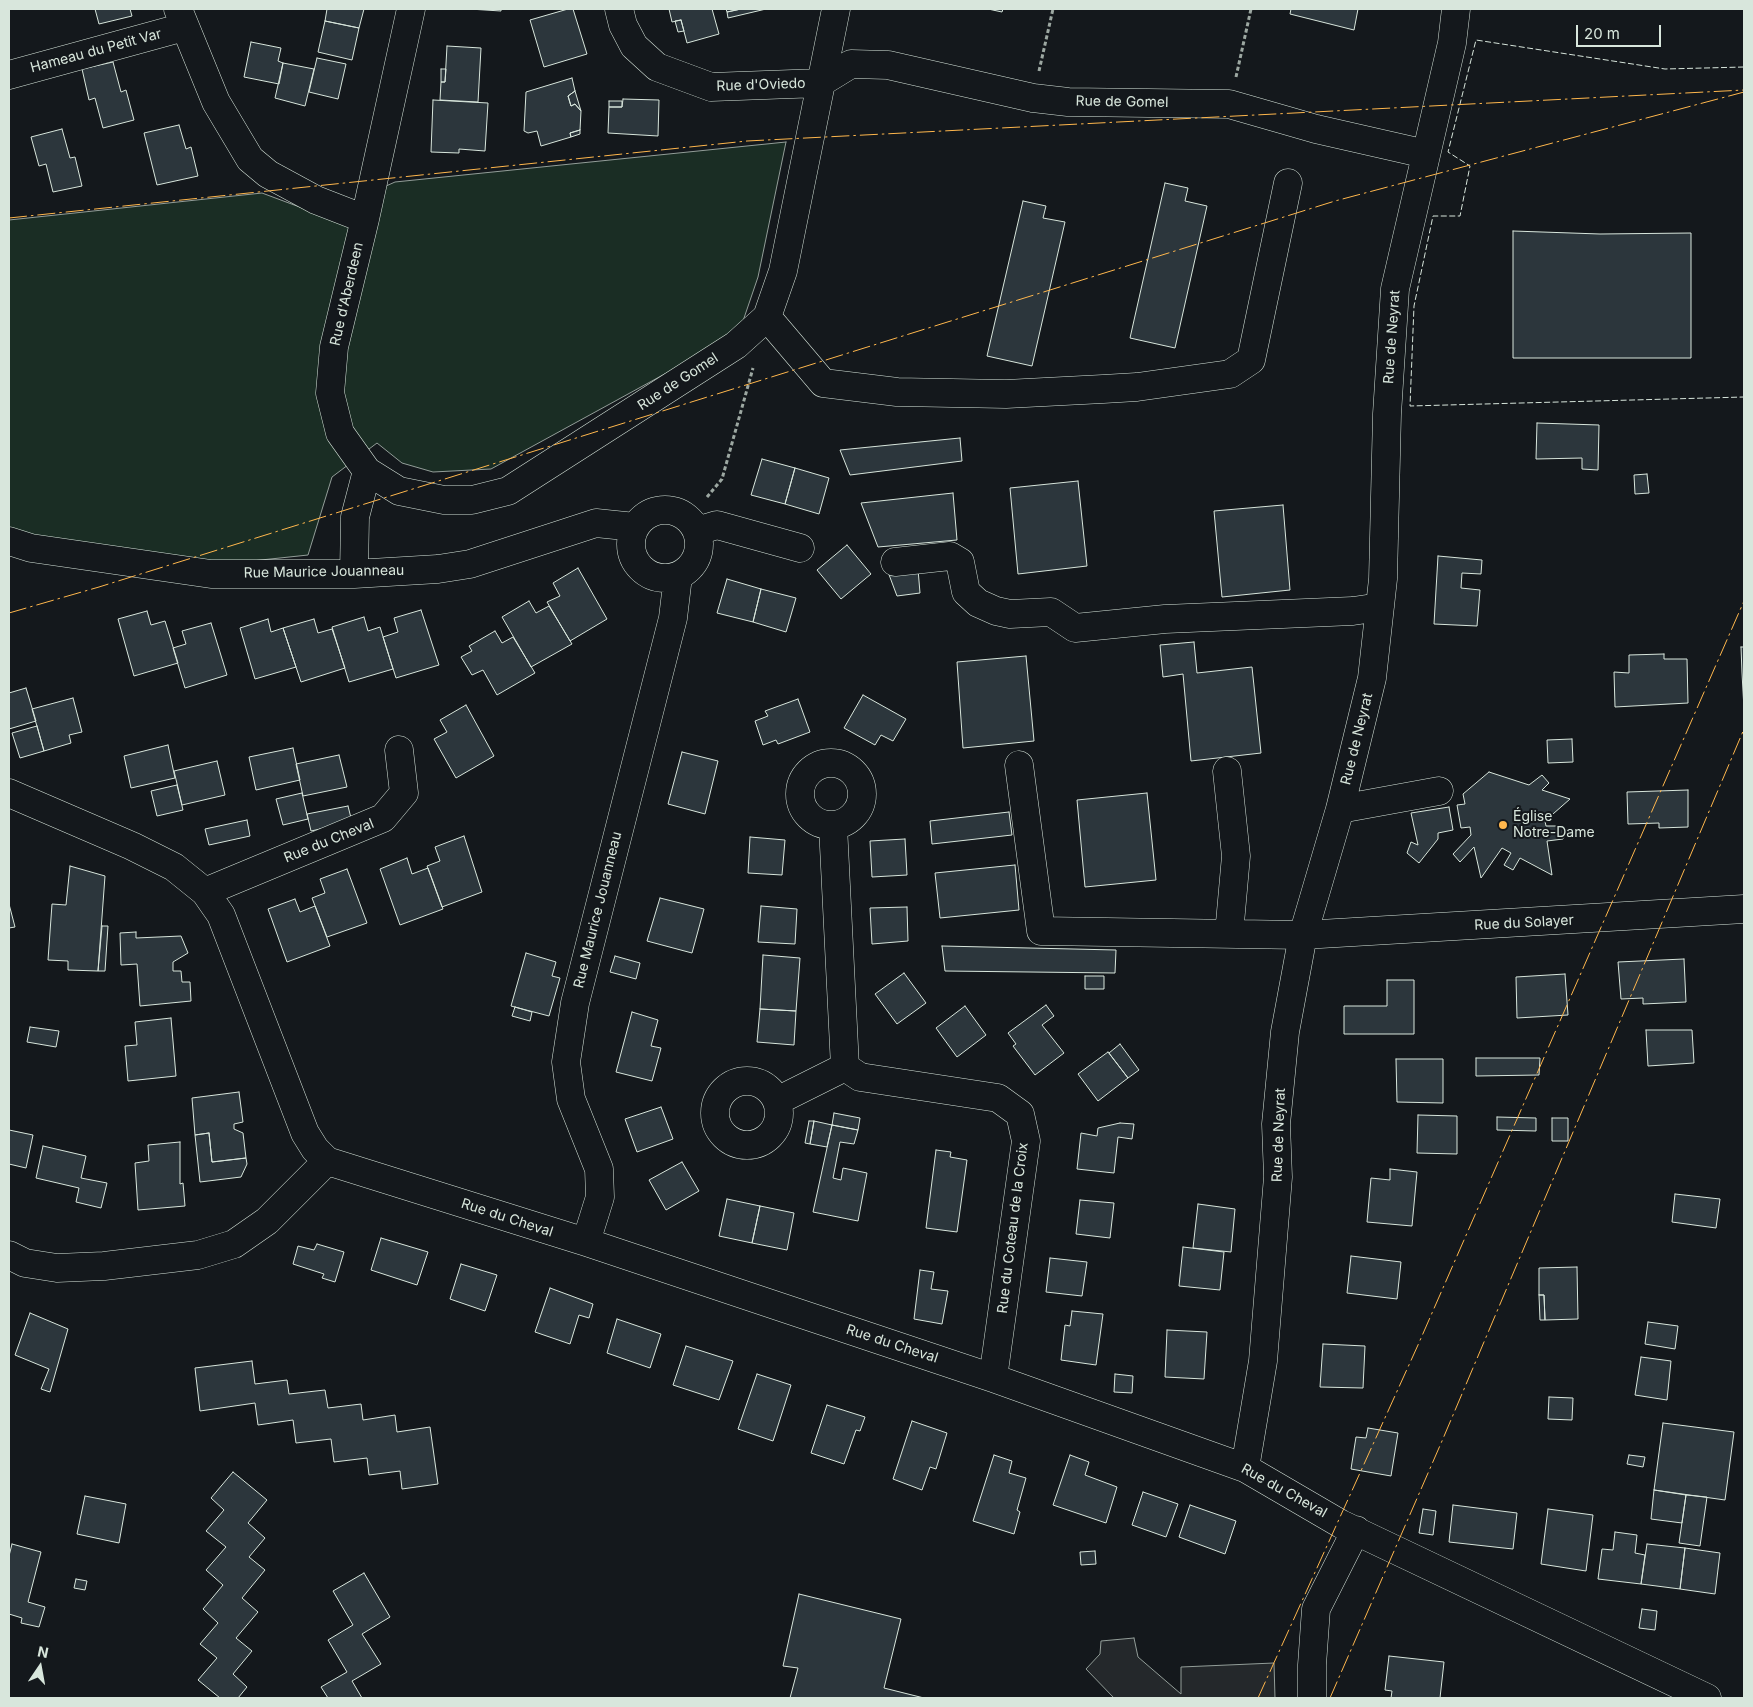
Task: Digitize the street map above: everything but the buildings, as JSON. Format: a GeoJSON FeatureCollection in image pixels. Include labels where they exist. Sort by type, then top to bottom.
{"type":"FeatureCollection","features":[{"type":"Feature","properties":{"kind":"street","name":"Rue d'Aberdeen"},"geometry":{"type":"LineString","coordinates":[[367,471],[340,432],[330,393],[334,347],[365,219],[411,9]]}},
{"type":"Feature","properties":{"kind":"street","name":"Rue d'Oviedo"},"geometry":{"type":"LineString","coordinates":[[619,9],[623,25],[634,46],[657,67],[698,84],[711,87],[820,82]]}},
{"type":"Feature","properties":{"kind":"street"},"geometry":{"type":"LineString","coordinates":[[836,9],[783,271],[767,318],[823,383],[896,392],[1006,394],[1137,387],[1230,374],[1251,360],[1288,183]]}},
{"type":"Feature","properties":{"kind":"street","name":"Rue de Neyrat"},"geometry":{"type":"LineString","coordinates":[[1246,1468],[1264,1361],[1278,1177],[1276,1124],[1285,1032],[1303,935],[1340,809],[1372,678],[1383,579],[1388,414],[1395,289],[1452,44],[1456,9]]}},
{"type":"Feature","properties":{"kind":"street"},"geometry":{"type":"LineString","coordinates":[[181,18],[216,102],[250,159],[268,174],[316,200],[365,219]]}},
{"type":"Feature","properties":{"kind":"street","name":"Hameau du Petit Var"},"geometry":{"type":"LineString","coordinates":[[9,75],[181,18]]}},
{"type":"Feature","properties":{"kind":"street","name":"Rue de Gomel"},"geometry":{"type":"LineString","coordinates":[[820,82],[851,64],[888,65],[1032,98],[1068,102],[1229,104],[1316,129],[1426,154]]}},
{"type":"Feature","properties":{"kind":"street","name":"Rue de Gomel"},"geometry":{"type":"LineString","coordinates":[[367,471],[399,491],[444,500],[472,500],[508,491],[736,345],[767,318]]}},
{"type":"Feature","properties":{"kind":"street"},"geometry":{"type":"LineString","coordinates":[[354,574],[355,517],[367,471]]}},
{"type":"Feature","properties":{"kind":"street"},"geometry":{"type":"LineString","coordinates":[[660,510],[681,513],[693,525],[700,541],[696,557],[687,570],[678,576],[666,578],[654,576],[644,570],[636,561],[632,550],[632,538],[635,527],[650,513],[660,510]]}},
{"type":"Feature","properties":{"kind":"street","name":"Rue Maurice Jouanneau"},"geometry":{"type":"LineString","coordinates":[[9,540],[31,548],[211,574],[354,574],[438,569],[470,564],[596,523],[635,527]]}},
{"type":"Feature","properties":{"kind":"street"},"geometry":{"type":"LineString","coordinates":[[693,525],[717,525],[800,548]]}},
{"type":"Feature","properties":{"kind":"street"},"geometry":{"type":"LineString","coordinates":[[895,562],[950,556],[960,562],[966,592],[978,603],[996,611],[1010,614],[1051,612],[1075,628],[1166,618],[1353,611],[1380,607]]}},
{"type":"Feature","properties":{"kind":"street","name":"Rue Maurice Jouanneau"},"geometry":{"type":"LineString","coordinates":[[586,1242],[600,1198],[599,1169],[571,1099],[566,1062],[575,1003],[673,618],[678,576]]}},
{"type":"Feature","properties":{"kind":"street","name":"Rue du Cheval"},"geometry":{"type":"LineString","coordinates":[[205,892],[383,818],[404,793],[399,750]]}},
{"type":"Feature","properties":{"kind":"street","name":"Rue du Solayer"},"geometry":{"type":"LineString","coordinates":[[1019,765],[1041,931],[1303,935],[1744,909]]}},
{"type":"Feature","properties":{"kind":"street"},"geometry":{"type":"LineString","coordinates":[[1227,771],[1236,856],[1229,934]]}},
{"type":"Feature","properties":{"kind":"street"},"geometry":{"type":"LineString","coordinates":[[1340,809],[1439,791]]}},
{"type":"Feature","properties":{"kind":"street"},"geometry":{"type":"LineString","coordinates":[[9,793],[140,850],[174,867],[205,892],[221,916],[306,1133],[315,1149],[327,1161],[267,1221],[234,1244],[198,1255],[104,1266],[57,1268],[25,1263],[9,1255]]}},
{"type":"Feature","properties":{"kind":"street"},"geometry":{"type":"LineString","coordinates":[[776,1101],[845,1067],[833,826]]}},
{"type":"Feature","properties":{"kind":"street","name":"Rue du Coteau de la Croix"},"geometry":{"type":"LineString","coordinates":[[845,1067],[860,1077],[998,1098],[1020,1114],[1026,1140],[993,1378]]}},
{"type":"Feature","properties":{"kind":"street","name":"Rue du Cheval"},"geometry":{"type":"LineString","coordinates":[[327,1161],[586,1242],[993,1378],[1246,1468],[1341,1524],[1707,1698]]}},
{"type":"Feature","properties":{"kind":"street"},"geometry":{"type":"LineString","coordinates":[[1312,1698],[1316,1609],[1356,1530]]}},
{"type":"Feature","properties":{"kind":"path"},"geometry":{"type":"LineString","coordinates":[[1032,98],[1053,9]]}},
{"type":"Feature","properties":{"kind":"path"},"geometry":{"type":"LineString","coordinates":[[1229,104],[1251,9]]}},
{"type":"Feature","properties":{"kind":"path"},"geometry":{"type":"LineString","coordinates":[[693,525],[722,478],[754,365]]}},
{"type":"Feature","properties":{"kind":"green space"},"geometry":{"type":"Polygon","coordinates":[[[786,142],[758,277],[743,321],[714,347],[491,469],[433,472],[402,463],[377,443],[332,477],[308,555],[214,565],[42,540],[9,529],[9,220],[262,193],[321,215],[395,182],[786,142]]]}},
{"type":"Feature","properties":{"kind":"shaded area"},"geometry":{"type":"Polygon","coordinates":[[[1134,1638],[1138,1657],[1181,1694],[1181,1667],[1274,1663],[1275,1698],[1114,1698],[1086,1669],[1100,1654],[1101,1641],[1134,1638]]]}},
{"type":"Feature","properties":{"kind":"fence"},"geometry":{"type":"LineString","coordinates":[[1744,67],[1665,69],[1476,40],[1448,152],[1470,166],[1460,216],[1433,216],[1414,306],[1410,406],[1744,397]]}},
{"type":"Feature","properties":{"kind":"power"},"geometry":{"type":"LineString","coordinates":[[9,218],[747,141],[1744,90]]}},
{"type":"Feature","properties":{"kind":"power"},"geometry":{"type":"LineString","coordinates":[[9,613],[99,587],[1335,201],[1744,92]]}},
{"type":"Feature","properties":{"kind":"power"},"geometry":{"type":"LineString","coordinates":[[1258,1698],[1418,1345],[1744,601]]}},
{"type":"Feature","properties":{"kind":"power"},"geometry":{"type":"LineString","coordinates":[[1330,1698],[1442,1441],[1744,729]]}},
{"type":"Feature","properties":{"kind":"place","name":"Église Notre-Dame"},"geometry":{"type":"Point","coordinates":[1503,825]}}]}
